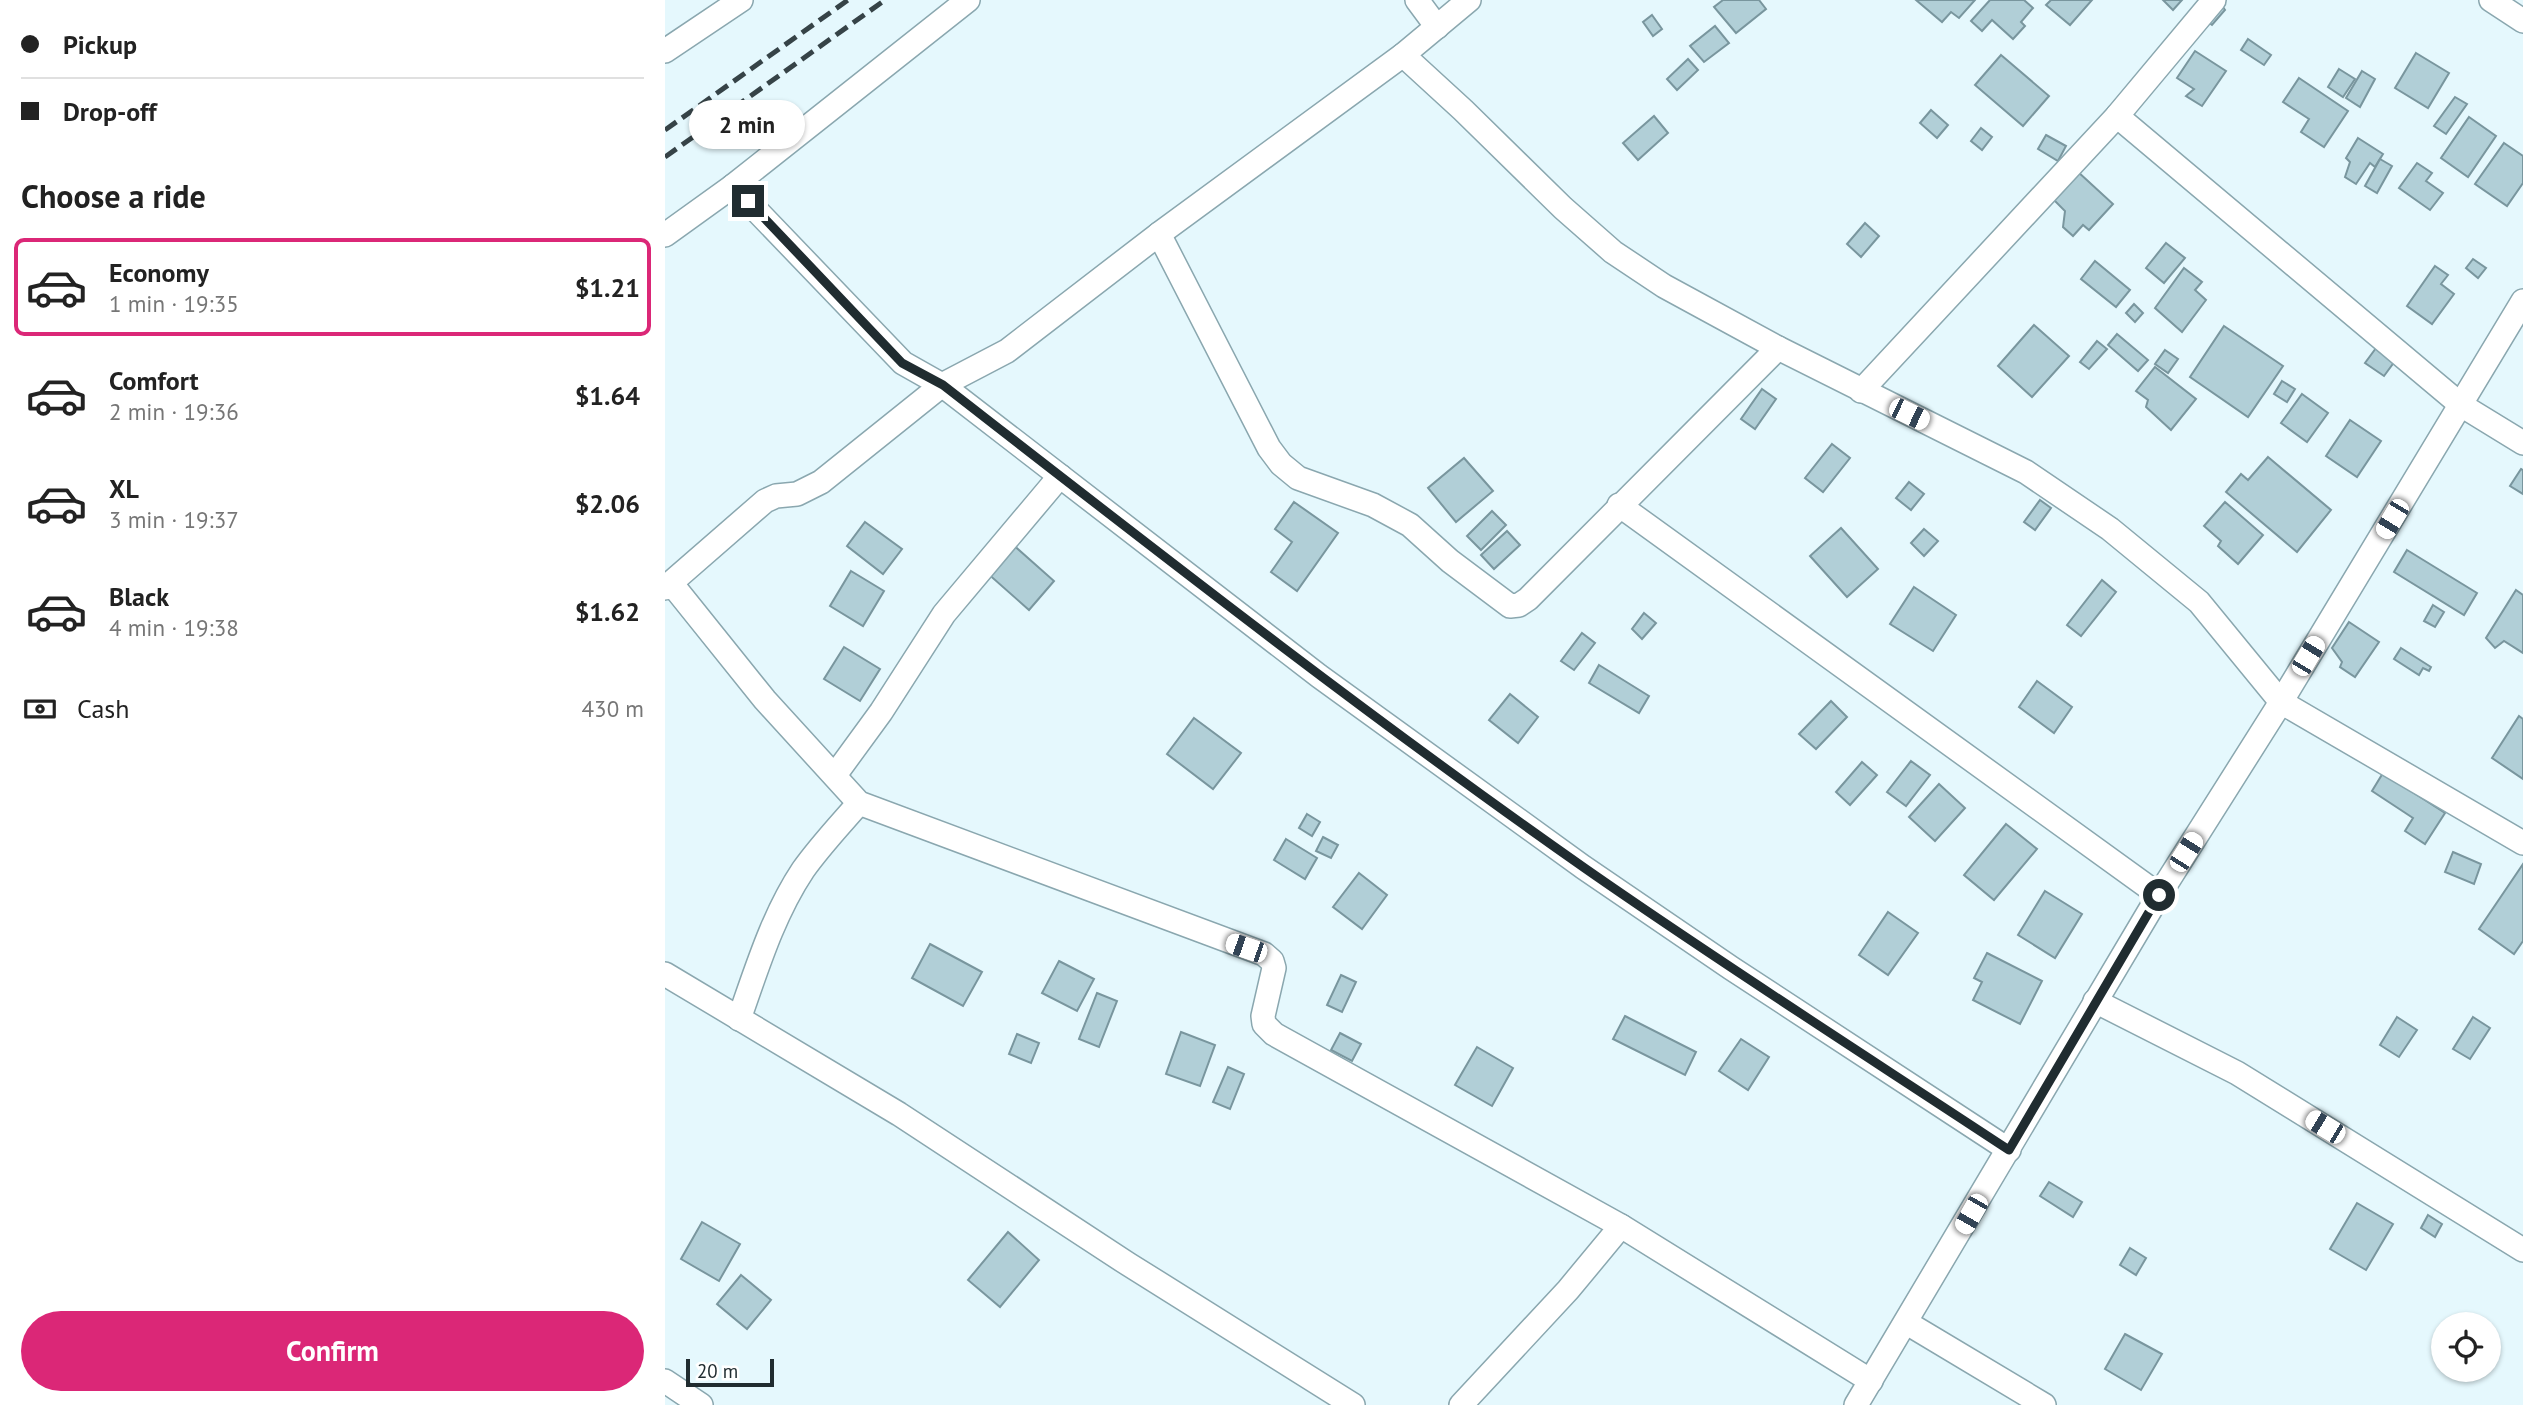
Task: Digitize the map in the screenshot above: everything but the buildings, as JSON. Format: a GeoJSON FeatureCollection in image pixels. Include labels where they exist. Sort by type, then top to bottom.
{"type":"FeatureCollection","features":[{"type":"Feature","properties":{"kind":"street"},"geometry":{"type":"LineString","coordinates":[[665,51],[741,0]]}},
{"type":"Feature","properties":{"kind":"street"},"geometry":{"type":"LineString","coordinates":[[665,235],[733,186],[968,0]]}},
{"type":"Feature","properties":{"kind":"street"},"geometry":{"type":"LineString","coordinates":[[1417,0],[1437,27]]}},
{"type":"Feature","properties":{"kind":"street"},"geometry":{"type":"LineString","coordinates":[[1469,0],[1403,55],[1159,234],[1007,351],[943,385],[821,482],[797,494],[776,496],[765,501],[668,586],[765,700],[859,803],[1264,954],[1272,961],[1274,968],[1263,1016],[1264,1024],[1274,1034],[1621,1226],[1871,1381]]}},
{"type":"Feature","properties":{"kind":"street"},"geometry":{"type":"LineString","coordinates":[[1861,391],[2117,117],[2214,0]]}},
{"type":"Feature","properties":{"kind":"street"},"geometry":{"type":"LineString","coordinates":[[2491,0],[2523,21]]}},
{"type":"Feature","properties":{"kind":"street"},"geometry":{"type":"LineString","coordinates":[[1403,55],[1563,208],[1613,252],[1664,286],[1778,348],[2026,472],[2110,530],[2199,603],[2281,702],[2523,843]]}},
{"type":"Feature","properties":{"kind":"street"},"geometry":{"type":"LineString","coordinates":[[2117,117],[2461,405],[2523,443]]}},
{"type":"Feature","properties":{"kind":"street"},"geometry":{"type":"LineString","coordinates":[[733,186],[902,363],[943,385],[1319,676],[1583,867],[1731,968],[2009,1150]]}},
{"type":"Feature","properties":{"kind":"street"},"geometry":{"type":"LineString","coordinates":[[1159,234],[1269,448],[1281,464],[1298,478],[1373,505],[1409,525],[1450,561],[1510,607],[1528,599],[1778,348]]}},
{"type":"Feature","properties":{"kind":"street"},"geometry":{"type":"LineString","coordinates":[[1856,1405],[2159,895],[2281,702],[2523,301]]}},
{"type":"Feature","properties":{"kind":"street"},"geometry":{"type":"LineString","coordinates":[[835,775],[881,712],[944,614],[1060,476]]}},
{"type":"Feature","properties":{"kind":"street"},"geometry":{"type":"LineString","coordinates":[[1619,505],[2159,895]]}},
{"type":"Feature","properties":{"kind":"street"},"geometry":{"type":"LineString","coordinates":[[739,1019],[770,931],[787,898],[820,847],[859,803]]}},
{"type":"Feature","properties":{"kind":"street"},"geometry":{"type":"LineString","coordinates":[[665,974],[899,1114],[1128,1264],[1353,1405]]}},
{"type":"Feature","properties":{"kind":"street"},"geometry":{"type":"LineString","coordinates":[[2095,1001],[2237,1073],[2523,1250]]}},
{"type":"Feature","properties":{"kind":"street"},"geometry":{"type":"LineString","coordinates":[[1461,1405],[1552,1309],[1621,1226]]}},
{"type":"Feature","properties":{"kind":"street"},"geometry":{"type":"LineString","coordinates":[[1907,1322],[2044,1405]]}},
{"type":"Feature","properties":{"kind":"street"},"geometry":{"type":"LineString","coordinates":[[665,1381],[701,1405]]}},
{"type":"Feature","properties":{"kind":"railway"},"geometry":{"type":"LineString","coordinates":[[665,130],[848,0]]}},
{"type":"Feature","properties":{"kind":"railway"},"geometry":{"type":"LineString","coordinates":[[665,157],[885,0]]}},
{"type":"Feature","properties":{"kind":"route"},"geometry":{"type":"LineString","coordinates":[[748,201],[902,363],[943,385],[1319,676],[1583,867],[1731,968],[2009,1150],[2159,895]]}}]}
